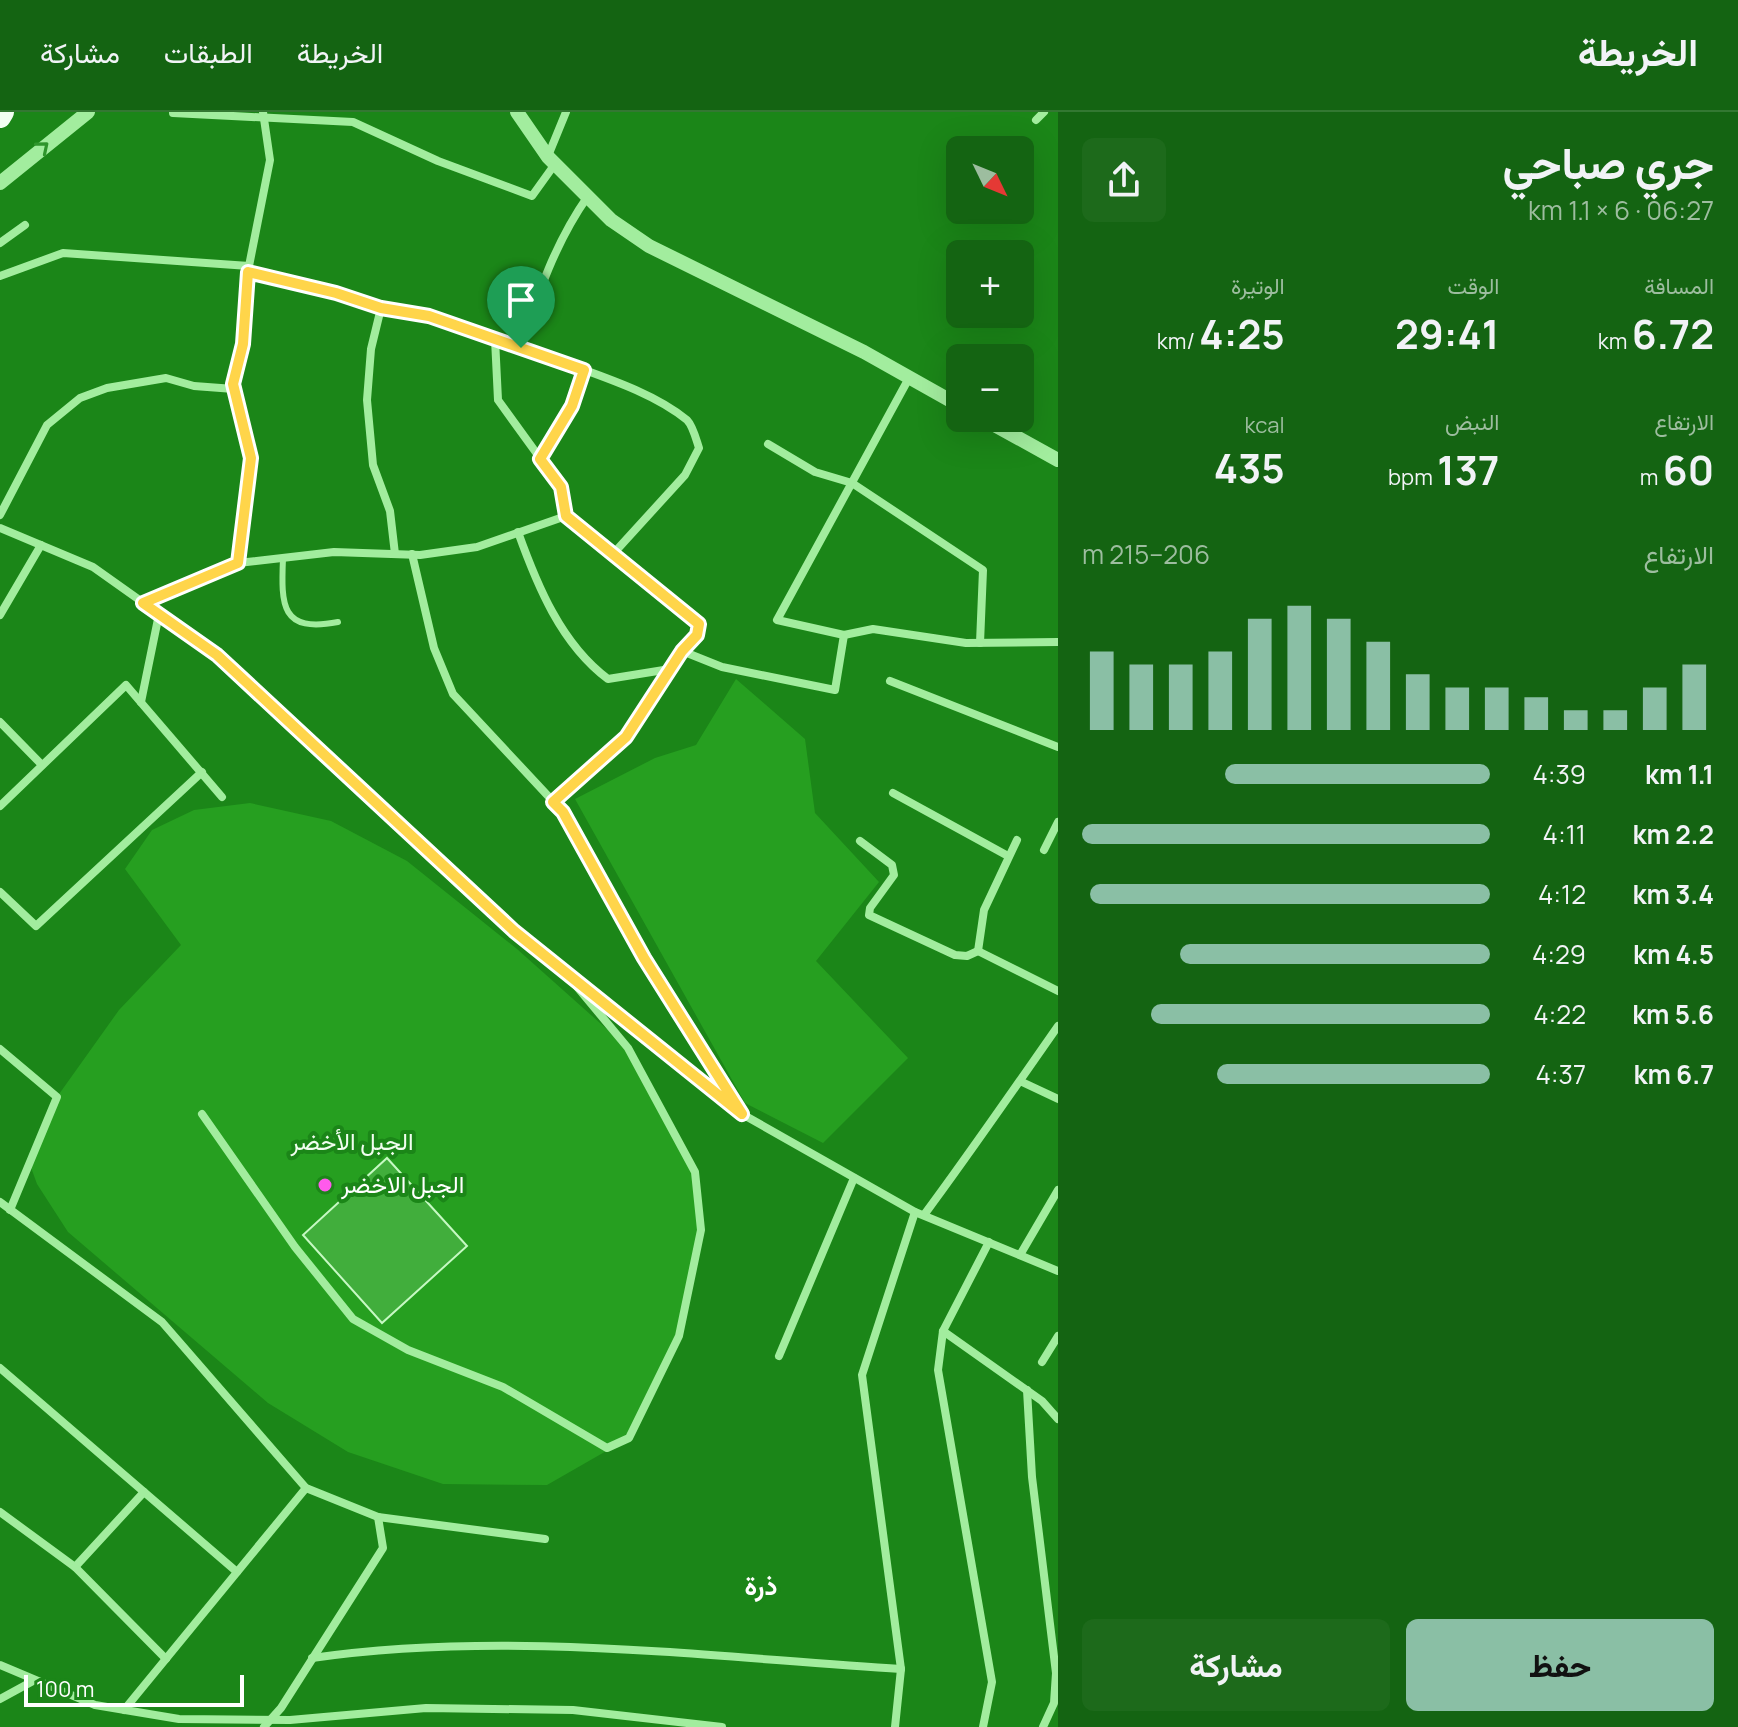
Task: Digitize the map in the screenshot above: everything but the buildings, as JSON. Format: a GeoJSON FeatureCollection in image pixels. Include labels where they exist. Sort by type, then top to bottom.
{"type":"FeatureCollection","features":[{"type":"Feature","properties":{"kind":"street"},"geometry":{"type":"LineString","coordinates":[[0,183],[88,112]]}},
{"type":"Feature","properties":{"kind":"street"},"geometry":{"type":"LineString","coordinates":[[517,112],[551,160],[611,220],[649,246],[946,398]]}},
{"type":"Feature","properties":{"kind":"street"},"geometry":{"type":"LineString","coordinates":[[173,113],[264,114],[353,122],[438,161],[532,196],[551,160],[566,112]]}},
{"type":"Feature","properties":{"kind":"street"},"geometry":{"type":"LineString","coordinates":[[1036,120],[1044,112]]}},
{"type":"Feature","properties":{"kind":"street"},"geometry":{"type":"LineString","coordinates":[[238,563],[251,458],[234,389],[243,344],[249,269],[270,160],[264,114]]}},
{"type":"Feature","properties":{"kind":"street"},"geometry":{"type":"LineString","coordinates":[[521,348],[546,270],[568,224],[588,196]]}},
{"type":"Feature","properties":{"kind":"street"},"geometry":{"type":"LineString","coordinates":[[0,243],[25,225]]}},
{"type":"Feature","properties":{"kind":"street"},"geometry":{"type":"LineString","coordinates":[[0,276],[63,253],[249,269],[381,308],[429,316],[620,382],[689,422],[699,448],[685,475],[613,554]]}},
{"type":"Feature","properties":{"kind":"street"},"geometry":{"type":"LineString","coordinates":[[381,308],[371,349],[367,400],[373,465],[390,511],[395,554]]}},
{"type":"Feature","properties":{"kind":"street"},"geometry":{"type":"LineString","coordinates":[[495,339],[498,400],[561,487],[566,516],[699,624],[697,635],[682,651],[626,737],[553,802]]}},
{"type":"Feature","properties":{"kind":"street"},"geometry":{"type":"LineString","coordinates":[[540,459],[572,406],[584,370]]}},
{"type":"Feature","properties":{"kind":"street"},"geometry":{"type":"LineString","coordinates":[[0,515],[47,425],[80,398],[107,388],[166,378],[194,386],[234,389]]}},
{"type":"Feature","properties":{"kind":"street"},"geometry":{"type":"LineString","coordinates":[[909,378],[777,620],[844,635],[873,629],[980,643],[1058,642]]}},
{"type":"Feature","properties":{"kind":"street"},"geometry":{"type":"LineString","coordinates":[[1007,432],[1058,460]]}},
{"type":"Feature","properties":{"kind":"street"},"geometry":{"type":"LineString","coordinates":[[768,444],[815,472],[852,483],[983,570],[980,643]]}},
{"type":"Feature","properties":{"kind":"street"},"geometry":{"type":"LineString","coordinates":[[143,603],[238,563],[334,552],[412,554],[477,547],[566,516]]}},
{"type":"Feature","properties":{"kind":"street"},"geometry":{"type":"LineString","coordinates":[[0,528],[93,567],[217,655],[514,931],[742,1114],[919,1214],[1058,1271]]}},
{"type":"Feature","properties":{"kind":"street"},"geometry":{"type":"LineString","coordinates":[[518,532],[549,608],[595,669],[608,679],[670,669]]}},
{"type":"Feature","properties":{"kind":"street"},"geometry":{"type":"LineString","coordinates":[[0,615],[41,545]]}},
{"type":"Feature","properties":{"kind":"street"},"geometry":{"type":"LineString","coordinates":[[412,554],[434,648],[453,694],[563,812],[644,958],[742,1114]]}},
{"type":"Feature","properties":{"kind":"street"},"geometry":{"type":"LineString","coordinates":[[141,702],[159,614]]}},
{"type":"Feature","properties":{"kind":"street"},"geometry":{"type":"LineString","coordinates":[[682,651],[722,667],[835,690],[844,635]]}},
{"type":"Feature","properties":{"kind":"street"},"geometry":{"type":"LineString","coordinates":[[890,681],[1058,747]]}},
{"type":"Feature","properties":{"kind":"street"},"geometry":{"type":"LineString","coordinates":[[0,806],[126,685],[222,797]]}},
{"type":"Feature","properties":{"kind":"street"},"geometry":{"type":"LineString","coordinates":[[0,722],[42,765]]}},
{"type":"Feature","properties":{"kind":"street"},"geometry":{"type":"LineString","coordinates":[[0,892],[36,926],[202,772]]}},
{"type":"Feature","properties":{"kind":"street"},"geometry":{"type":"LineString","coordinates":[[893,793],[1008,856]]}},
{"type":"Feature","properties":{"kind":"street"},"geometry":{"type":"LineString","coordinates":[[1044,850],[1058,822]]}},
{"type":"Feature","properties":{"kind":"street"},"geometry":{"type":"LineString","coordinates":[[978,951],[984,910],[1017,840]]}},
{"type":"Feature","properties":{"kind":"street"},"geometry":{"type":"LineString","coordinates":[[860,841],[892,865],[894,875],[870,908],[869,915],[955,955],[967,956],[978,951]]}},
{"type":"Feature","properties":{"kind":"street"},"geometry":{"type":"LineString","coordinates":[[978,951],[1058,991]]}},
{"type":"Feature","properties":{"kind":"street"},"geometry":{"type":"LineString","coordinates":[[202,1114],[295,1247],[353,1319],[408,1350],[503,1387],[607,1448],[629,1438],[679,1336],[701,1230],[695,1172],[628,1048],[562,969]]}},
{"type":"Feature","properties":{"kind":"street"},"geometry":{"type":"LineString","coordinates":[[895,1727],[901,1669],[862,1375],[919,1214],[994,1113],[1022,1082],[1058,1026]]}},
{"type":"Feature","properties":{"kind":"street"},"geometry":{"type":"LineString","coordinates":[[0,1049],[57,1097],[10,1210]]}},
{"type":"Feature","properties":{"kind":"street"},"geometry":{"type":"LineString","coordinates":[[1022,1082],[1058,1099]]}},
{"type":"Feature","properties":{"kind":"street"},"geometry":{"type":"LineString","coordinates":[[779,1356],[854,1178]]}},
{"type":"Feature","properties":{"kind":"street"},"geometry":{"type":"LineString","coordinates":[[1020,1255],[1058,1190]]}},
{"type":"Feature","properties":{"kind":"street"},"geometry":{"type":"LineString","coordinates":[[0,1202],[162,1322],[306,1488],[378,1517],[545,1539]]}},
{"type":"Feature","properties":{"kind":"street"},"geometry":{"type":"LineString","coordinates":[[983,1727],[992,1682],[938,1370],[943,1331],[989,1242]]}},
{"type":"Feature","properties":{"kind":"street"},"geometry":{"type":"LineString","coordinates":[[943,1331],[1027,1390],[1058,1419]]}},
{"type":"Feature","properties":{"kind":"street"},"geometry":{"type":"LineString","coordinates":[[1042,1362],[1058,1336]]}},
{"type":"Feature","properties":{"kind":"street"},"geometry":{"type":"LineString","coordinates":[[0,1368],[237,1572]]}},
{"type":"Feature","properties":{"kind":"street"},"geometry":{"type":"LineString","coordinates":[[1027,1390],[1032,1477],[1056,1673],[1054,1703],[1043,1727]]}},
{"type":"Feature","properties":{"kind":"street"},"geometry":{"type":"LineString","coordinates":[[124,1710],[306,1488]]}},
{"type":"Feature","properties":{"kind":"street"},"geometry":{"type":"LineString","coordinates":[[75,1567],[144,1492]]}},
{"type":"Feature","properties":{"kind":"street"},"geometry":{"type":"LineString","coordinates":[[0,1512],[75,1567],[166,1659]]}},
{"type":"Feature","properties":{"kind":"street"},"geometry":{"type":"LineString","coordinates":[[267,1724],[383,1548],[378,1517]]}},
{"type":"Feature","properties":{"kind":"street"},"geometry":{"type":"LineString","coordinates":[[312,1658],[389,1647],[537,1646],[901,1669]]}},
{"type":"Feature","properties":{"kind":"street"},"geometry":{"type":"LineString","coordinates":[[0,1665],[95,1705],[179,1719],[267,1724],[426,1708],[573,1710],[722,1727]]}},
{"type":"Feature","properties":{"kind":"street"},"geometry":{"type":"LineString","coordinates":[[0,1699],[33,1681]]}},
{"type":"Feature","properties":{"kind":"street"},"geometry":{"type":"LineString","coordinates":[[290,1720],[300,1727]]}},
{"type":"Feature","properties":{"kind":"lane"},"geometry":{"type":"LineString","coordinates":[[283,558],[281,593],[288,613],[296,623],[308,626],[338,622]]}},
{"type":"Feature","properties":{"kind":"green space"},"geometry":{"type":"Polygon","coordinates":[[[736,679],[805,739],[815,813],[879,882],[816,961],[908,1058],[823,1143],[745,1103],[575,799],[655,758],[696,745],[736,679]]]}},
{"type":"Feature","properties":{"kind":"green space","name":"الجبل الأخضر"},"geometry":{"type":"Polygon","coordinates":[[[250,803],[331,821],[407,861],[517,949],[628,1048],[695,1172],[701,1230],[679,1336],[629,1438],[547,1485],[443,1484],[348,1452],[268,1403],[68,1232],[37,1184],[29,1162],[57,1097],[119,1010],[181,945],[125,869],[152,830],[194,810],[250,803]]]}},
{"type":"Feature","properties":{"kind":"place","name":"الجبل الاخضر"},"geometry":{"type":"Point","coordinates":[325,1185]}},
{"type":"Feature","properties":{"kind":"district","name":"ذرة"},"geometry":{"type":"Point","coordinates":[761,1586]}},
{"type":"Feature","properties":{"kind":"route"},"geometry":{"type":"LineString","coordinates":[[248,272],[336,293],[381,308],[429,316],[521,348],[584,370],[572,406],[540,459],[561,487],[566,516],[699,624],[697,635],[682,651],[626,737],[553,802],[563,812],[644,958],[742,1114],[514,931],[217,655],[143,603],[238,563],[251,458],[233,384],[243,344],[248,272]]}}]}
